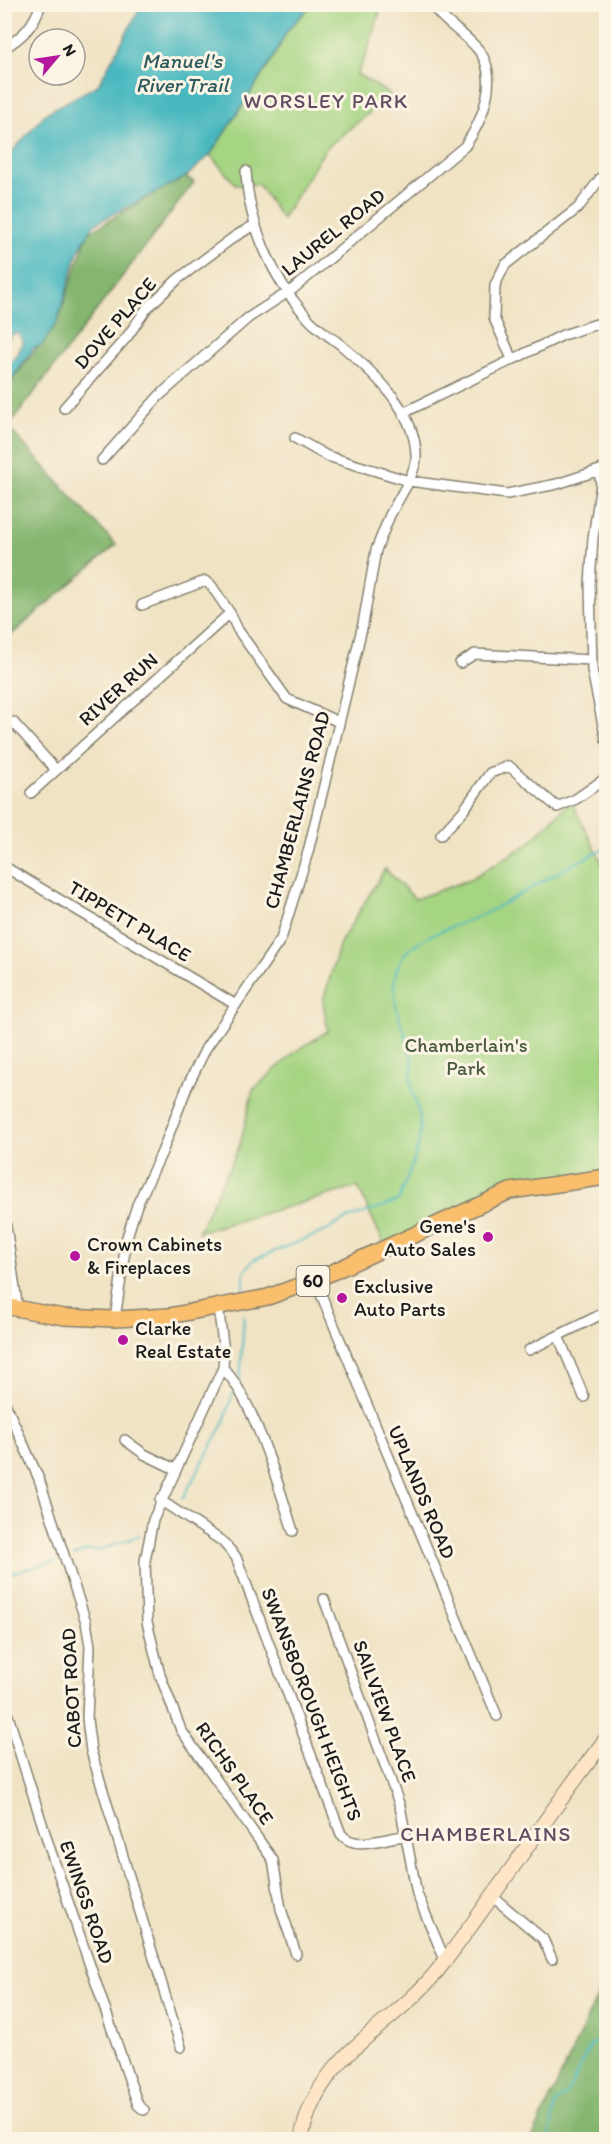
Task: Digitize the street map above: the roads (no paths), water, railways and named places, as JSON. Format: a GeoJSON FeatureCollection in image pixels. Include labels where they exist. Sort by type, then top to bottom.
{"type":"FeatureCollection","features":[{"type":"Feature","properties":{"kind":"main road","name":"60"},"geometry":{"type":"LineString","coordinates":[[11,1308],[64,1317],[115,1319],[168,1316],[268,1297],[315,1280],[510,1191],[606,1178]]}},
{"type":"Feature","properties":{"kind":"street"},"geometry":{"type":"LineString","coordinates":[[4,48],[18,40],[35,22],[42,4]]}},
{"type":"Feature","properties":{"kind":"street","name":"LAUREL ROAD"},"geometry":{"type":"LineString","coordinates":[[102,460],[159,396],[243,322],[287,292],[456,154],[474,131],[488,90],[484,58],[477,48],[446,22],[431,4]]}},
{"type":"Feature","properties":{"kind":"street","name":"CHAMBERLAINS ROAD"},"geometry":{"type":"LineString","coordinates":[[115,1319],[127,1237],[137,1205],[206,1048],[281,939],[308,852],[363,624],[376,550],[390,515],[409,482],[416,461],[412,431],[402,413],[376,378],[307,318],[287,292],[256,224],[247,187],[246,171]]}},
{"type":"Feature","properties":{"kind":"street"},"geometry":{"type":"LineString","coordinates":[[512,359],[495,318],[495,285],[505,265],[578,208],[606,171]]}},
{"type":"Feature","properties":{"kind":"street","name":"DOVE PLACE"},"geometry":{"type":"LineString","coordinates":[[64,408],[127,337],[147,308],[178,279],[256,224]]}},
{"type":"Feature","properties":{"kind":"street"},"geometry":{"type":"LineString","coordinates":[[402,413],[563,335],[606,321]]}},
{"type":"Feature","properties":{"kind":"street"},"geometry":{"type":"LineString","coordinates":[[295,438],[321,454],[409,482],[507,494],[557,484],[603,469],[593,538],[590,584],[592,660],[606,740]]}},
{"type":"Feature","properties":{"kind":"street"},"geometry":{"type":"LineString","coordinates":[[142,604],[205,581],[211,585],[230,613],[238,630],[287,699],[339,722]]}},
{"type":"Feature","properties":{"kind":"street","name":"RIVER RUN"},"geometry":{"type":"LineString","coordinates":[[31,793],[230,613]]}},
{"type":"Feature","properties":{"kind":"street"},"geometry":{"type":"LineString","coordinates":[[460,663],[475,654],[592,660]]}},
{"type":"Feature","properties":{"kind":"street"},"geometry":{"type":"LineString","coordinates":[[13,722],[56,770]]}},
{"type":"Feature","properties":{"kind":"street"},"geometry":{"type":"LineString","coordinates":[[441,836],[463,811],[490,773],[509,766],[557,807],[576,799],[606,778]]}},
{"type":"Feature","properties":{"kind":"street","name":"TIPPETT PLACE"},"geometry":{"type":"LineString","coordinates":[[5,867],[236,1005]]}},
{"type":"Feature","properties":{"kind":"street"},"geometry":{"type":"LineString","coordinates":[[4,1212],[11,1308]]}},
{"type":"Feature","properties":{"kind":"street","name":"UPLANDS ROAD"},"geometry":{"type":"LineString","coordinates":[[315,1280],[497,1716]]}},
{"type":"Feature","properties":{"kind":"street","name":"RICHS PLACE"},"geometry":{"type":"LineString","coordinates":[[218,1305],[224,1347],[223,1368],[215,1390],[199,1415],[160,1500],[147,1540],[146,1609],[156,1661],[185,1736],[273,1860],[281,1909],[296,1954]]}},
{"type":"Feature","properties":{"kind":"street"},"geometry":{"type":"LineString","coordinates":[[529,1350],[559,1338],[606,1312]]}},
{"type":"Feature","properties":{"kind":"street"},"geometry":{"type":"LineString","coordinates":[[559,1338],[584,1397]]}},
{"type":"Feature","properties":{"kind":"street"},"geometry":{"type":"LineString","coordinates":[[223,1368],[235,1382],[246,1402],[293,1531]]}},
{"type":"Feature","properties":{"kind":"street","name":"CABOT ROAD"},"geometry":{"type":"LineString","coordinates":[[4,1401],[39,1479],[84,1612],[90,1646],[87,1719],[91,1751],[181,2047]]}},
{"type":"Feature","properties":{"kind":"street"},"geometry":{"type":"LineString","coordinates":[[125,1440],[144,1454],[175,1469]]}},
{"type":"Feature","properties":{"kind":"street","name":"SWANSBOROUGH HEIGHTS"},"geometry":{"type":"LineString","coordinates":[[160,1500],[222,1541],[236,1557],[336,1823],[344,1838],[357,1844],[405,1836]]}},
{"type":"Feature","properties":{"kind":"street","name":"SAILVIEW PLACE"},"geometry":{"type":"LineString","coordinates":[[324,1599],[397,1798],[405,1836]]}},
{"type":"Feature","properties":{"kind":"street","name":"EWINGS ROAD"},"geometry":{"type":"LineString","coordinates":[[4,1702],[52,1855],[138,2105],[144,2110]]}},
{"type":"Feature","properties":{"kind":"street"},"geometry":{"type":"LineString","coordinates":[[301,2139],[314,2100],[337,2064],[418,1991],[445,1960],[561,1796],[606,1739]]}},
{"type":"Feature","properties":{"kind":"street"},"geometry":{"type":"LineString","coordinates":[[405,1836],[417,1894],[445,1960]]}},
{"type":"Feature","properties":{"kind":"street"},"geometry":{"type":"LineString","coordinates":[[492,1896],[543,1939],[552,1959]]}},
{"type":"Feature","properties":{"kind":"water","name":"Manuel's River Trail"},"geometry":{"type":"Polygon","coordinates":[[[142,5],[311,5],[287,31],[274,57],[210,155],[186,177],[94,224],[78,252],[57,323],[42,345],[34,348],[5,389],[5,367],[17,356],[23,342],[18,333],[11,335],[5,345],[5,160],[46,113],[98,85],[142,5]]]}},
{"type":"Feature","properties":{"kind":"waterway"},"geometry":{"type":"LineString","coordinates":[[244,1296],[244,1273],[253,1260],[399,1200],[414,1161],[420,1131],[411,1081],[412,1058],[397,1010],[394,985],[400,961],[407,952],[428,937],[480,916],[606,848]]}},
{"type":"Feature","properties":{"kind":"waterway"},"geometry":{"type":"LineString","coordinates":[[240,1380],[244,1315]]}},
{"type":"Feature","properties":{"kind":"waterway"},"geometry":{"type":"LineString","coordinates":[[183,1498],[223,1425],[233,1393]]}},
{"type":"Feature","properties":{"kind":"waterway"},"geometry":{"type":"LineString","coordinates":[[74,1556],[87,1550],[97,1551],[139,1536]]}},
{"type":"Feature","properties":{"kind":"waterway"},"geometry":{"type":"LineString","coordinates":[[4,1575],[56,1561]]}},
{"type":"Feature","properties":{"kind":"waterway"},"geometry":{"type":"LineString","coordinates":[[549,2140],[555,2104],[568,2092],[590,2046],[606,2035]]}},
{"type":"Feature","properties":{"kind":"place","name":"Gene's Auto Sales"},"geometry":{"type":"Point","coordinates":[488,1237]}},
{"type":"Feature","properties":{"kind":"place","name":"Crown Cabinets & Fireplaces"},"geometry":{"type":"Point","coordinates":[75,1256]}},
{"type":"Feature","properties":{"kind":"place","name":"Exclusive Auto Parts"},"geometry":{"type":"Point","coordinates":[342,1298]}},
{"type":"Feature","properties":{"kind":"place","name":"Clarke Real Estate"},"geometry":{"type":"Point","coordinates":[123,1340]}},
{"type":"Feature","properties":{"kind":"district","name":"WORSLEY PARK"},"geometry":{"type":"Point","coordinates":[326,101]}},
{"type":"Feature","properties":{"kind":"district","name":"CHAMBERLAINS"},"geometry":{"type":"Point","coordinates":[486,1834]}},
{"type":"Feature","properties":{"kind":"park label","name":"Chamberlain's Park"},"geometry":{"type":"Point","coordinates":[466,1056]}}]}
